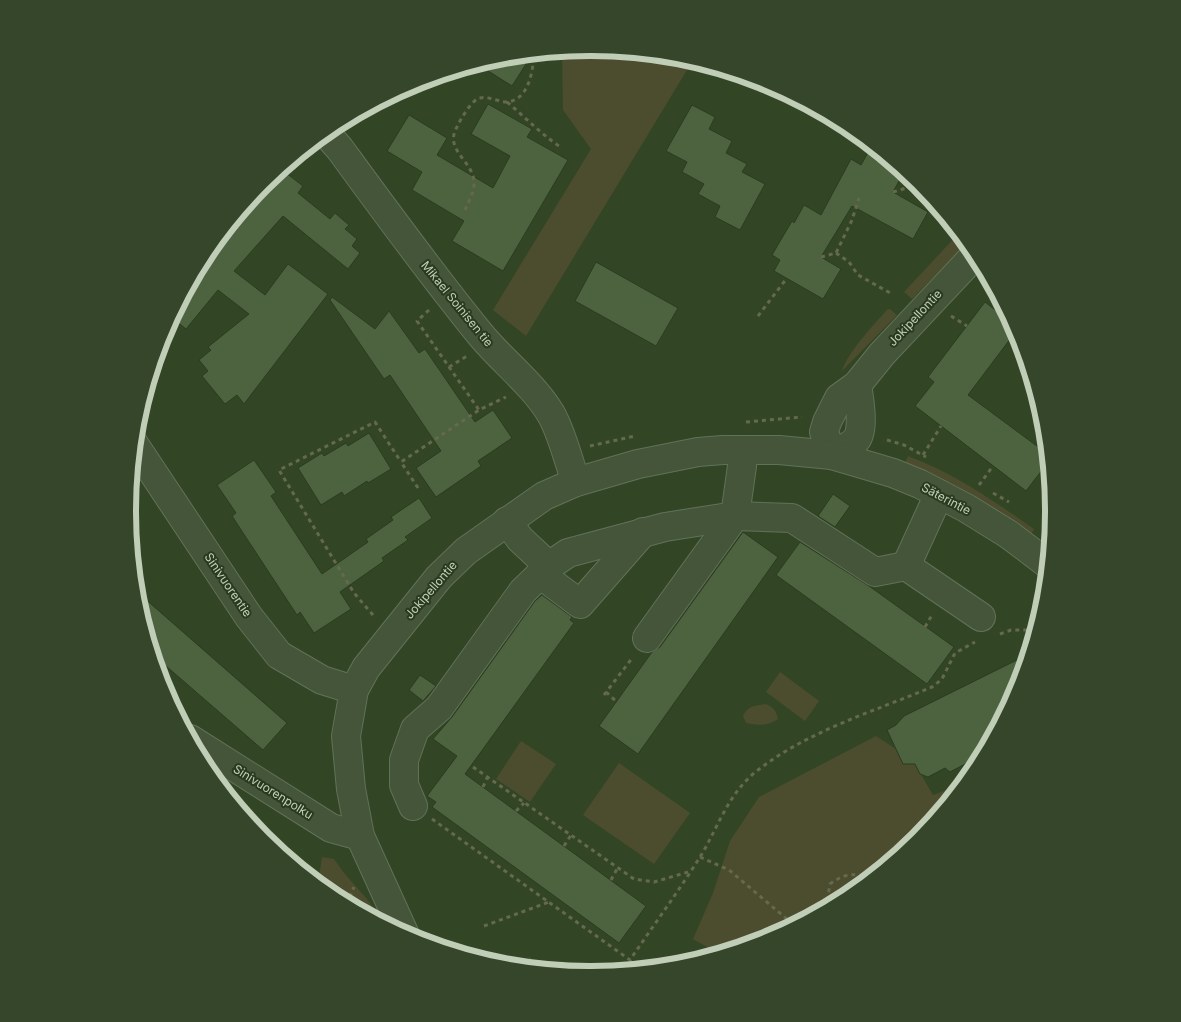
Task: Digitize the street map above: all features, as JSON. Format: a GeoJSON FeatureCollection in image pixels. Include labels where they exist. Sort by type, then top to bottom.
{"type":"FeatureCollection","features":[{"type":"Feature","properties":{"kind":"street","name":"Mikael Soinisen tie"},"geometry":{"type":"LineString","coordinates":[[331,138],[452,300],[486,342],[544,404],[556,424],[576,482]]}},
{"type":"Feature","properties":{"kind":"street","name":"Jokipellontie"},"geometry":{"type":"LineString","coordinates":[[400,924],[360,836],[351,789],[346,736],[354,690],[371,662],[439,577],[466,551],[506,521],[544,496],[576,482],[670,457],[698,452],[743,450],[806,452],[832,455],[856,440],[860,432],[860,404],[857,385],[882,354],[970,260]]}},
{"type":"Feature","properties":{"kind":"street"},"geometry":{"type":"LineString","coordinates":[[647,638],[735,516],[743,450]]}},
{"type":"Feature","properties":{"kind":"street","name":"Sinivuorentie"},"geometry":{"type":"LineString","coordinates":[[140,453],[249,617],[280,655],[322,680],[354,690]]}},
{"type":"Feature","properties":{"kind":"street","name":"Säterintie"},"geometry":{"type":"LineString","coordinates":[[832,455],[893,472],[939,494],[1008,534],[1042,560]]}},
{"type":"Feature","properties":{"kind":"street"},"geometry":{"type":"LineString","coordinates":[[906,566],[939,494]]}},
{"type":"Feature","properties":{"kind":"street"},"geometry":{"type":"LineString","coordinates":[[413,806],[404,785],[404,760],[415,728],[439,708],[523,591],[544,570],[568,553],[665,527],[735,516],[792,518],[875,572],[906,566]]}},
{"type":"Feature","properties":{"kind":"street"},"geometry":{"type":"LineString","coordinates":[[506,521],[544,570],[580,604],[644,532]]}},
{"type":"Feature","properties":{"kind":"street"},"geometry":{"type":"LineString","coordinates":[[906,566],[984,631]]}},
{"type":"Feature","properties":{"kind":"street","name":"Sinivuorenpolku"},"geometry":{"type":"LineString","coordinates":[[202,747],[331,828],[360,836]]}},
{"type":"Feature","properties":{"kind":"path"},"geometry":{"type":"LineString","coordinates":[[465,210],[473,190],[474,175],[454,145],[453,136],[456,127],[474,100],[480,98],[507,102],[519,98],[526,89],[533,60]]}},
{"type":"Feature","properties":{"kind":"path"},"geometry":{"type":"LineString","coordinates":[[507,102],[544,136],[562,148]]}},
{"type":"Feature","properties":{"kind":"path"},"geometry":{"type":"LineString","coordinates":[[893,192],[910,187]]}},
{"type":"Feature","properties":{"kind":"path"},"geometry":{"type":"LineString","coordinates":[[836,253],[852,220],[859,198]]}},
{"type":"Feature","properties":{"kind":"path"},"geometry":{"type":"LineString","coordinates":[[821,257],[836,253],[850,262],[858,275],[892,294]]}},
{"type":"Feature","properties":{"kind":"path"},"geometry":{"type":"LineString","coordinates":[[758,316],[787,278]]}},
{"type":"Feature","properties":{"kind":"path"},"geometry":{"type":"LineString","coordinates":[[431,309],[417,321],[479,410]]}},
{"type":"Feature","properties":{"kind":"path"},"geometry":{"type":"LineString","coordinates":[[946,313],[967,326]]}},
{"type":"Feature","properties":{"kind":"path"},"geometry":{"type":"LineString","coordinates":[[449,367],[469,355]]}},
{"type":"Feature","properties":{"kind":"path"},"geometry":{"type":"LineString","coordinates":[[401,462],[479,410],[508,396]]}},
{"type":"Feature","properties":{"kind":"path"},"geometry":{"type":"LineString","coordinates":[[372,615],[354,593],[279,470],[375,422],[418,488]]}},
{"type":"Feature","properties":{"kind":"path"},"geometry":{"type":"LineString","coordinates":[[922,455],[941,426]]}},
{"type":"Feature","properties":{"kind":"path"},"geometry":{"type":"LineString","coordinates":[[979,485],[993,466]]}},
{"type":"Feature","properties":{"kind":"path"},"geometry":{"type":"LineString","coordinates":[[926,627],[933,613]]}},
{"type":"Feature","properties":{"kind":"path"},"geometry":{"type":"LineString","coordinates":[[630,960],[700,857],[728,802],[757,771],[788,749],[819,734],[932,687],[942,679],[956,653],[984,631],[1030,630]]}},
{"type":"Feature","properties":{"kind":"path"},"geometry":{"type":"LineString","coordinates":[[617,702],[605,694],[647,638]]}},
{"type":"Feature","properties":{"kind":"path"},"geometry":{"type":"LineString","coordinates":[[473,768],[634,879],[654,882],[689,872]]}},
{"type":"Feature","properties":{"kind":"path"},"geometry":{"type":"LineString","coordinates":[[483,787],[487,778]]}},
{"type":"Feature","properties":{"kind":"path"},"geometry":{"type":"LineString","coordinates":[[516,811],[524,803]]}},
{"type":"Feature","properties":{"kind":"path"},"geometry":{"type":"LineString","coordinates":[[413,806],[550,902],[633,964]]}},
{"type":"Feature","properties":{"kind":"path"},"geometry":{"type":"LineString","coordinates":[[564,846],[571,835]]}},
{"type":"Feature","properties":{"kind":"path"},"geometry":{"type":"LineString","coordinates":[[700,857],[729,870],[788,921]]}},
{"type":"Feature","properties":{"kind":"path"},"geometry":{"type":"LineString","coordinates":[[611,880],[618,868]]}},
{"type":"Feature","properties":{"kind":"path"},"geometry":{"type":"LineString","coordinates":[[828,899],[830,884],[839,877],[850,874],[862,876]]}},
{"type":"Feature","properties":{"kind":"path"},"geometry":{"type":"LineString","coordinates":[[484,926],[550,902]]}},
{"type":"Feature","properties":{"kind":"path"},"geometry":{"type":"LineString","coordinates":[[528,961],[530,958]]}},
{"type":"Feature","properties":{"kind":"shaded area"},"geometry":{"type":"Polygon","coordinates":[[[562,57],[620,57],[689,67],[526,336],[493,310],[591,149],[563,110],[562,57]]]}},
{"type":"Feature","properties":{"kind":"shaded area"},"geometry":{"type":"Polygon","coordinates":[[[954,238],[962,248],[912,299],[904,292],[954,238]]]}},
{"type":"Feature","properties":{"kind":"shaded area"},"geometry":{"type":"Polygon","coordinates":[[[888,309],[897,315],[842,371],[855,347],[888,309]]]}},
{"type":"Feature","properties":{"kind":"shaded area"},"geometry":{"type":"Polygon","coordinates":[[[908,456],[958,479],[989,498],[1034,529],[1031,535],[957,488],[905,463],[908,456]]]}},
{"type":"Feature","properties":{"kind":"shaded area"},"geometry":{"type":"Polygon","coordinates":[[[780,672],[819,701],[805,721],[766,692],[780,672]]]}},
{"type":"Feature","properties":{"kind":"shaded area"},"geometry":{"type":"Polygon","coordinates":[[[766,704],[774,710],[778,719],[774,722],[758,725],[746,723],[743,716],[749,708],[766,704]]]}},
{"type":"Feature","properties":{"kind":"shaded area"},"geometry":{"type":"Polygon","coordinates":[[[876,736],[896,749],[903,764],[915,764],[933,795],[951,789],[912,833],[867,872],[843,889],[792,919],[737,942],[711,949],[693,939],[713,893],[730,841],[759,797],[876,736]]]}},
{"type":"Feature","properties":{"kind":"shaded area"},"geometry":{"type":"Polygon","coordinates":[[[521,741],[556,764],[530,802],[496,779],[521,741]]]}},
{"type":"Feature","properties":{"kind":"shaded area"},"geometry":{"type":"Polygon","coordinates":[[[619,763],[690,813],[654,864],[583,815],[619,763]]]}},
{"type":"Feature","properties":{"kind":"shaded area"},"geometry":{"type":"Polygon","coordinates":[[[322,857],[334,859],[376,912],[363,905],[319,876],[322,857]]]}},
{"type":"Feature","properties":{"kind":"building"},"geometry":{"type":"Polygon","coordinates":[[[528,60],[512,86],[485,69],[528,60]]]}},
{"type":"Feature","properties":{"kind":"building"},"geometry":{"type":"Polygon","coordinates":[[[488,104],[532,129],[527,137],[568,160],[503,271],[452,241],[464,221],[412,190],[422,172],[387,151],[409,115],[447,138],[437,155],[493,188],[510,156],[471,134],[488,104]]]}},
{"type":"Feature","properties":{"kind":"building"},"geometry":{"type":"Polygon","coordinates":[[[692,105],[715,117],[709,129],[732,141],[726,153],[747,164],[742,172],[765,184],[740,230],[715,217],[720,206],[698,194],[704,184],[682,172],[687,162],[666,151],[692,105]]]}},
{"type":"Feature","properties":{"kind":"building"},"geometry":{"type":"Polygon","coordinates":[[[869,151],[900,178],[893,192],[928,212],[913,239],[852,206],[821,257],[841,269],[823,299],[774,271],[780,260],[772,255],[804,205],[821,215],[851,159],[861,165],[869,151]]]}},
{"type":"Feature","properties":{"kind":"building"},"geometry":{"type":"Polygon","coordinates":[[[286,173],[303,186],[298,193],[330,219],[335,213],[349,225],[345,229],[357,239],[352,246],[360,253],[348,269],[283,216],[234,271],[265,295],[288,264],[328,294],[244,404],[237,395],[225,404],[202,376],[208,371],[199,360],[211,350],[208,347],[249,314],[218,290],[186,329],[177,322],[212,258],[249,211],[286,173]]]}},
{"type":"Feature","properties":{"kind":"building"},"geometry":{"type":"Polygon","coordinates":[[[596,262],[678,308],[656,346],[575,301],[596,262]]]}},
{"type":"Feature","properties":{"kind":"building"},"geometry":{"type":"Polygon","coordinates":[[[332,297],[375,329],[389,311],[419,353],[425,349],[475,422],[493,410],[512,438],[478,461],[481,466],[436,497],[416,468],[441,451],[390,375],[384,379],[330,300],[332,297]]]}},
{"type":"Feature","properties":{"kind":"building"},"geometry":{"type":"Polygon","coordinates":[[[985,302],[1000,314],[1011,338],[968,395],[1041,449],[1043,469],[1026,491],[915,406],[934,382],[928,377],[985,302]]]}},
{"type":"Feature","properties":{"kind":"building"},"geometry":{"type":"Polygon","coordinates":[[[369,433],[391,469],[368,483],[367,481],[344,496],[342,492],[321,505],[298,468],[322,453],[324,456],[346,443],[348,446],[369,433]]]}},
{"type":"Feature","properties":{"kind":"building"},"geometry":{"type":"Polygon","coordinates":[[[254,460],[276,492],[271,496],[322,574],[368,542],[366,539],[393,520],[391,517],[419,498],[432,518],[405,537],[408,540],[382,558],[384,561],[340,592],[351,609],[314,633],[300,612],[297,615],[268,571],[232,516],[236,513],[217,485],[254,460]]]}},
{"type":"Feature","properties":{"kind":"building"},"geometry":{"type":"Polygon","coordinates":[[[833,494],[850,506],[835,527],[818,516],[833,494]]]}},
{"type":"Feature","properties":{"kind":"building"},"geometry":{"type":"Polygon","coordinates":[[[743,532],[778,557],[638,754],[599,726],[652,652],[660,647],[743,532]]]}},
{"type":"Feature","properties":{"kind":"building"},"geometry":{"type":"Polygon","coordinates":[[[800,542],[869,586],[954,647],[927,684],[776,575],[800,542]]]}},
{"type":"Feature","properties":{"kind":"building"},"geometry":{"type":"Polygon","coordinates":[[[542,595],[572,617],[570,620],[574,623],[465,774],[646,906],[619,943],[432,807],[436,802],[427,796],[457,756],[433,739],[452,717],[535,601],[542,595]]]}},
{"type":"Feature","properties":{"kind":"building"},"geometry":{"type":"Polygon","coordinates":[[[144,598],[287,723],[263,750],[162,662],[144,598]]]}},
{"type":"Feature","properties":{"kind":"building"},"geometry":{"type":"Polygon","coordinates":[[[1021,658],[1011,685],[998,712],[971,761],[950,772],[945,768],[928,777],[920,774],[915,764],[903,764],[887,730],[896,725],[904,716],[1021,658]]]}},
{"type":"Feature","properties":{"kind":"building"},"geometry":{"type":"Polygon","coordinates":[[[420,675],[436,686],[423,701],[409,690],[420,675]]]}}]}
